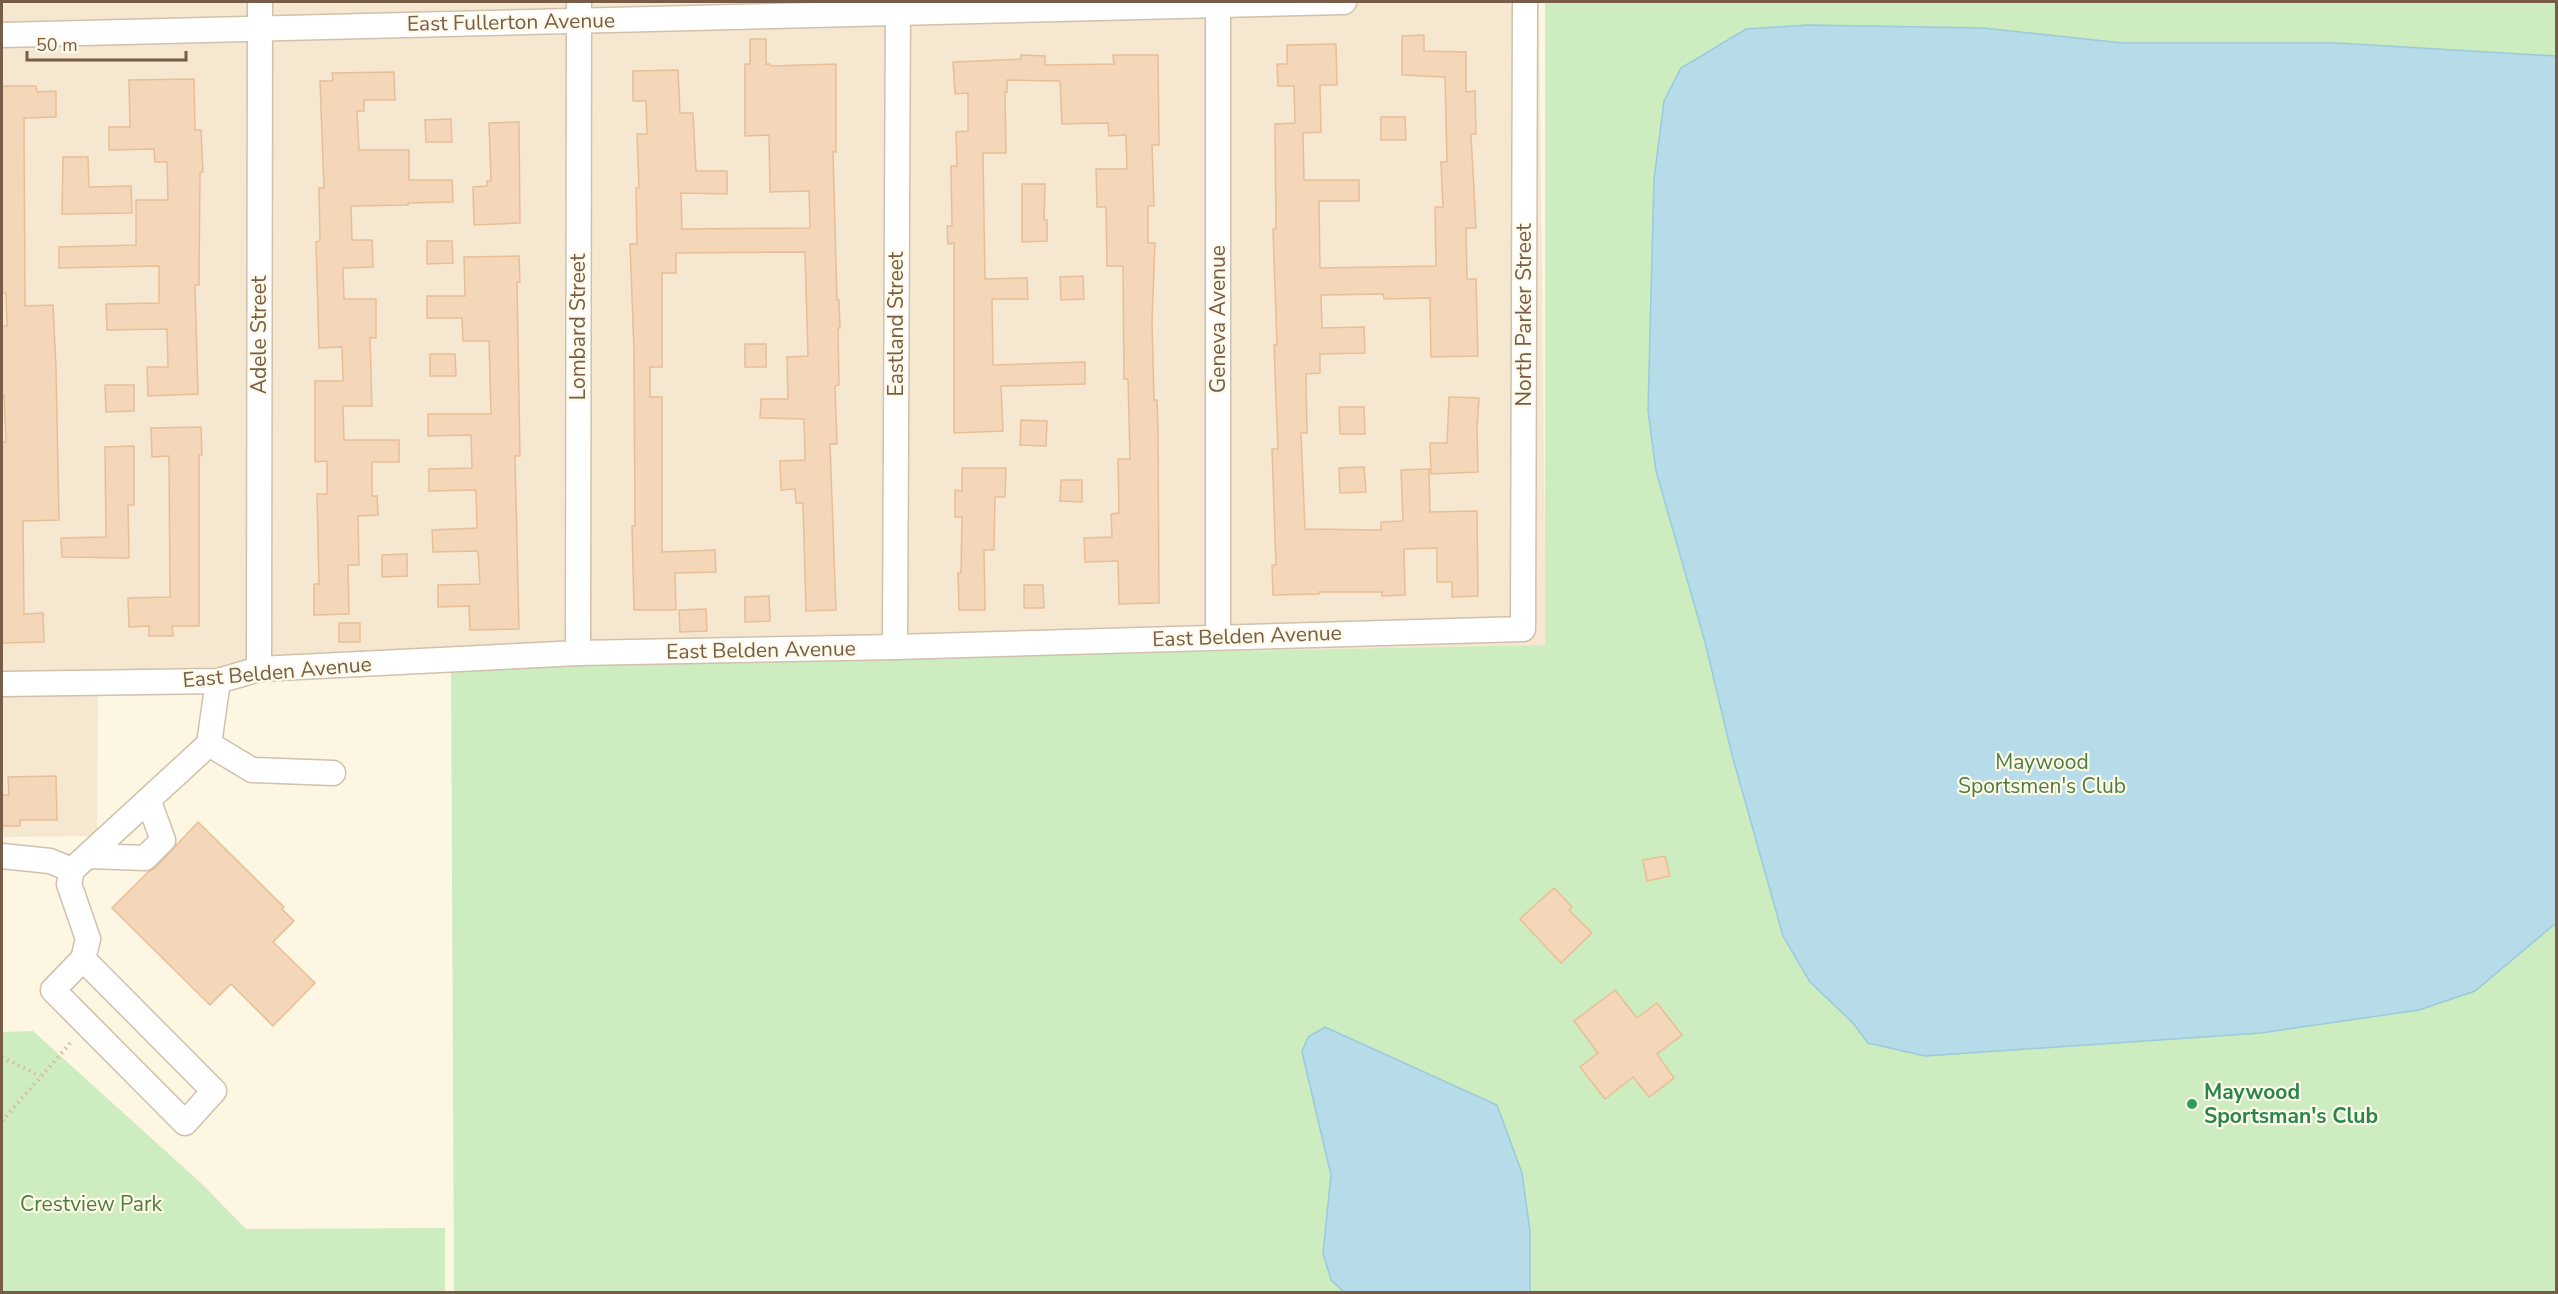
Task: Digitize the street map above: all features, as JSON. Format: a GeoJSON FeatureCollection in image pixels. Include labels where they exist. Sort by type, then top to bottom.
{"type":"FeatureCollection","features":[{"type":"Feature","properties":{"kind":"street","name":"Adele Street"},"geometry":{"type":"LineString","coordinates":[[259,669],[260,2]]}},
{"type":"Feature","properties":{"kind":"street","name":"East Fullerton Avenue"},"geometry":{"type":"LineString","coordinates":[[2,35],[260,28],[579,11],[1344,2]]}},
{"type":"Feature","properties":{"kind":"street","name":"North Parker Street"},"geometry":{"type":"LineString","coordinates":[[1523,629],[1525,2]]}},
{"type":"Feature","properties":{"kind":"street","name":"Geneva Avenue"},"geometry":{"type":"LineString","coordinates":[[1218,3],[1218,637]]}},
{"type":"Feature","properties":{"kind":"street","name":"Eastland Street"},"geometry":{"type":"LineString","coordinates":[[895,647],[897,7]]}},
{"type":"Feature","properties":{"kind":"street","name":"Lombard Street"},"geometry":{"type":"LineString","coordinates":[[578,653],[579,11]]}},
{"type":"Feature","properties":{"kind":"street","name":"East Belden Avenue"},"geometry":{"type":"LineString","coordinates":[[2,684],[218,681],[259,669],[578,653],[895,647],[1523,629]]}},
{"type":"Feature","properties":{"kind":"street"},"geometry":{"type":"LineString","coordinates":[[83,959],[214,1091],[185,1123],[53,990],[83,959],[88,939],[69,884],[80,863],[149,802],[209,744],[218,681]]}},
{"type":"Feature","properties":{"kind":"street"},"geometry":{"type":"LineString","coordinates":[[209,744],[252,770],[333,773]]}},
{"type":"Feature","properties":{"kind":"street"},"geometry":{"type":"LineString","coordinates":[[2,856],[80,863],[145,858],[163,840],[149,802]]}},
{"type":"Feature","properties":{"kind":"path"},"geometry":{"type":"LineString","coordinates":[[2,1120],[87,1025]]}},
{"type":"Feature","properties":{"kind":"path"},"geometry":{"type":"LineString","coordinates":[[2,1057],[40,1076]]}},
{"type":"Feature","properties":{"kind":"shaded area"},"geometry":{"type":"Polygon","coordinates":[[[2,2],[1539,2],[1546,645],[259,669],[98,691],[97,836],[2,837],[2,2]]]}},
{"type":"Feature","properties":{"kind":"green space","name":"Maywood Sportsmen's Club"},"geometry":{"type":"Polygon","coordinates":[[[1545,2],[2556,2],[2556,1292],[454,1292],[451,666],[1545,645],[1545,2]]]}},
{"type":"Feature","properties":{"kind":"green space","name":"Crestview Park"},"geometry":{"type":"Polygon","coordinates":[[[33,1031],[203,1185],[246,1229],[445,1228],[445,1292],[2,1292],[2,1032],[33,1031]]]}},
{"type":"Feature","properties":{"kind":"water"},"geometry":{"type":"Polygon","coordinates":[[[1808,25],[1983,28],[2123,43],[2337,43],[2556,56],[2556,923],[2475,991],[2419,1010],[2261,1033],[1925,1056],[1868,1043],[1853,1023],[1810,982],[1783,936],[1732,755],[1705,642],[1656,471],[1648,411],[1654,179],[1664,101],[1681,68],[1746,29],[1808,25]]]}},
{"type":"Feature","properties":{"kind":"water"},"geometry":{"type":"Polygon","coordinates":[[[1325,1027],[1497,1105],[1522,1173],[1530,1231],[1530,1292],[1344,1292],[1331,1280],[1323,1253],[1331,1175],[1302,1052],[1308,1037],[1325,1027]]]}},
{"type":"Feature","properties":{"kind":"building"},"geometry":{"type":"Polygon","coordinates":[[[1424,35],[1424,51],[1466,52],[1466,92],[1475,91],[1476,134],[1471,134],[1476,228],[1466,228],[1467,279],[1476,279],[1478,356],[1431,357],[1430,298],[1384,299],[1383,294],[1321,295],[1322,328],[1364,327],[1365,353],[1320,354],[1320,373],[1306,374],[1307,433],[1301,433],[1305,529],[1381,530],[1381,522],[1403,521],[1401,470],[1429,469],[1430,512],[1477,511],[1478,596],[1452,597],[1452,582],[1437,582],[1437,548],[1404,549],[1405,595],[1382,596],[1382,592],[1319,592],[1319,594],[1273,595],[1272,565],[1276,565],[1272,449],[1278,449],[1274,345],[1277,345],[1273,229],[1276,229],[1275,124],[1295,123],[1294,86],[1278,86],[1277,64],[1287,64],[1287,45],[1336,44],[1337,85],[1320,85],[1321,132],[1303,133],[1304,180],[1359,180],[1359,201],[1319,201],[1320,268],[1436,266],[1435,207],[1443,207],[1441,162],[1447,162],[1445,77],[1402,75],[1402,36],[1424,35]]]}},
{"type":"Feature","properties":{"kind":"building"},"geometry":{"type":"Polygon","coordinates":[[[750,39],[766,39],[766,64],[771,66],[836,64],[836,152],[833,152],[837,300],[839,300],[840,328],[838,328],[839,385],[835,386],[837,444],[830,444],[836,610],[806,611],[803,503],[796,503],[795,489],[781,490],[780,461],[805,460],[804,419],[760,418],[761,399],[788,399],[787,357],[808,356],[805,252],[676,253],[676,273],[662,273],[662,367],[650,367],[650,397],[662,397],[662,552],[715,550],[716,572],[675,573],[676,610],[634,610],[632,526],[635,526],[634,351],[630,244],[637,244],[636,188],[639,188],[637,134],[647,134],[646,101],[633,101],[633,71],[678,70],[680,113],[693,113],[696,171],[727,171],[727,194],[681,193],[682,229],[810,228],[809,191],[770,192],[769,135],[745,136],[745,64],[750,64],[750,39]]]}},
{"type":"Feature","properties":{"kind":"building"},"geometry":{"type":"Polygon","coordinates":[[[1021,55],[1045,56],[1045,65],[1114,64],[1113,55],[1158,55],[1159,145],[1152,145],[1154,206],[1148,206],[1148,243],[1155,243],[1152,322],[1154,400],[1157,400],[1158,430],[1159,603],[1119,604],[1118,561],[1085,562],[1084,538],[1112,537],[1111,514],[1119,513],[1118,459],[1130,459],[1128,379],[1124,379],[1123,266],[1107,266],[1106,207],[1097,207],[1096,169],[1127,169],[1126,135],[1109,136],[1108,123],[1062,124],[1060,81],[1007,80],[1007,92],[1005,92],[1006,153],[983,153],[985,279],[1027,278],[1028,299],[992,299],[993,365],[1085,362],[1085,384],[1001,386],[1003,431],[954,433],[954,243],[948,244],[947,226],[952,226],[951,166],[957,166],[956,132],[968,131],[968,93],[955,94],[953,62],[1021,59],[1021,55]]]}},
{"type":"Feature","properties":{"kind":"building"},"geometry":{"type":"Polygon","coordinates":[[[394,72],[395,100],[364,100],[364,111],[357,111],[359,150],[409,150],[409,180],[452,180],[453,202],[351,206],[352,240],[372,240],[373,267],[343,268],[344,299],[376,299],[376,338],[370,338],[372,406],[343,406],[344,440],[399,440],[399,462],[372,462],[372,496],[377,496],[378,515],[358,516],[359,565],[348,565],[349,614],[314,615],[314,584],[319,584],[317,494],[327,494],[327,461],[315,462],[315,381],[343,381],[342,347],[319,348],[316,242],[320,241],[319,188],[324,188],[320,81],[333,81],[332,73],[394,72]]]}},
{"type":"Feature","properties":{"kind":"building"},"geometry":{"type":"Polygon","coordinates":[[[194,79],[195,130],[201,130],[203,172],[200,173],[199,285],[195,285],[198,394],[148,396],[147,367],[168,367],[167,329],[107,330],[106,304],[159,303],[159,266],[59,268],[59,247],[136,245],[136,200],[168,200],[167,162],[155,162],[154,149],[109,150],[109,127],[130,127],[129,80],[194,79]]]}},
{"type":"Feature","properties":{"kind":"building"},"geometry":{"type":"Polygon","coordinates":[[[2,86],[36,86],[37,92],[56,91],[56,117],[24,118],[25,306],[53,305],[56,368],[59,520],[23,521],[24,614],[43,613],[44,642],[2,643],[2,442],[6,442],[4,395],[2,395],[2,326],[7,326],[6,293],[2,293],[2,86]]]}},
{"type":"Feature","properties":{"kind":"building"},"geometry":{"type":"Polygon","coordinates":[[[1381,117],[1405,117],[1406,140],[1381,140],[1381,117]]]}},
{"type":"Feature","properties":{"kind":"building"},"geometry":{"type":"Polygon","coordinates":[[[451,119],[452,142],[426,142],[425,120],[451,119]]]}},
{"type":"Feature","properties":{"kind":"building"},"geometry":{"type":"Polygon","coordinates":[[[519,122],[520,223],[474,225],[473,187],[487,186],[487,181],[491,181],[489,123],[519,122]]]}},
{"type":"Feature","properties":{"kind":"building"},"geometry":{"type":"Polygon","coordinates":[[[63,157],[88,157],[89,187],[131,186],[132,213],[62,214],[63,157]]]}},
{"type":"Feature","properties":{"kind":"building"},"geometry":{"type":"Polygon","coordinates":[[[1022,184],[1045,184],[1044,220],[1047,220],[1047,241],[1022,242],[1022,184]]]}},
{"type":"Feature","properties":{"kind":"building"},"geometry":{"type":"Polygon","coordinates":[[[427,241],[452,241],[453,263],[427,264],[427,241]]]}},
{"type":"Feature","properties":{"kind":"building"},"geometry":{"type":"Polygon","coordinates":[[[519,256],[520,282],[517,282],[520,456],[515,456],[519,629],[470,630],[469,606],[438,607],[438,585],[480,584],[478,551],[433,552],[432,530],[477,528],[476,490],[429,491],[429,469],[472,468],[471,435],[428,436],[428,414],[491,414],[489,341],[463,341],[462,318],[427,318],[427,296],[465,296],[464,257],[519,256]]]}},
{"type":"Feature","properties":{"kind":"building"},"geometry":{"type":"Polygon","coordinates":[[[1083,276],[1084,299],[1061,300],[1060,277],[1083,276]]]}},
{"type":"Feature","properties":{"kind":"building"},"geometry":{"type":"Polygon","coordinates":[[[745,344],[766,344],[766,367],[745,367],[745,344]]]}},
{"type":"Feature","properties":{"kind":"building"},"geometry":{"type":"Polygon","coordinates":[[[430,354],[455,354],[456,376],[430,376],[430,354]]]}},
{"type":"Feature","properties":{"kind":"building"},"geometry":{"type":"Polygon","coordinates":[[[105,385],[134,385],[134,411],[106,412],[105,385]]]}},
{"type":"Feature","properties":{"kind":"building"},"geometry":{"type":"Polygon","coordinates":[[[1449,397],[1479,398],[1478,472],[1431,474],[1430,443],[1447,443],[1449,397]]]}},
{"type":"Feature","properties":{"kind":"building"},"geometry":{"type":"Polygon","coordinates":[[[1339,407],[1364,407],[1365,434],[1340,434],[1339,407]]]}},
{"type":"Feature","properties":{"kind":"building"},"geometry":{"type":"Polygon","coordinates":[[[1021,420],[1047,421],[1046,446],[1020,445],[1021,420]]]}},
{"type":"Feature","properties":{"kind":"building"},"geometry":{"type":"Polygon","coordinates":[[[201,427],[199,626],[172,626],[173,636],[149,636],[149,626],[129,627],[128,598],[170,597],[169,456],[152,457],[151,428],[201,427]]]}},
{"type":"Feature","properties":{"kind":"building"},"geometry":{"type":"Polygon","coordinates":[[[134,446],[134,505],[128,505],[129,558],[62,557],[61,538],[106,537],[105,447],[134,446]]]}},
{"type":"Feature","properties":{"kind":"building"},"geometry":{"type":"Polygon","coordinates":[[[1364,467],[1366,492],[1340,493],[1339,468],[1364,467]]]}},
{"type":"Feature","properties":{"kind":"building"},"geometry":{"type":"Polygon","coordinates":[[[962,468],[1006,468],[1005,497],[995,497],[994,550],[984,550],[985,610],[959,610],[958,573],[961,573],[962,517],[955,517],[955,490],[962,491],[962,468]]]}},
{"type":"Feature","properties":{"kind":"building"},"geometry":{"type":"Polygon","coordinates":[[[1061,480],[1082,480],[1082,502],[1060,501],[1061,480]]]}},
{"type":"Feature","properties":{"kind":"building"},"geometry":{"type":"Polygon","coordinates":[[[407,554],[407,576],[382,577],[382,555],[407,554]]]}},
{"type":"Feature","properties":{"kind":"building"},"geometry":{"type":"Polygon","coordinates":[[[1024,585],[1043,585],[1044,608],[1024,608],[1024,585]]]}},
{"type":"Feature","properties":{"kind":"building"},"geometry":{"type":"Polygon","coordinates":[[[769,596],[770,621],[745,622],[745,597],[769,596]]]}},
{"type":"Feature","properties":{"kind":"building"},"geometry":{"type":"Polygon","coordinates":[[[706,609],[707,631],[680,632],[679,610],[706,609]]]}},
{"type":"Feature","properties":{"kind":"building"},"geometry":{"type":"Polygon","coordinates":[[[339,623],[360,623],[360,642],[339,642],[339,623]]]}},
{"type":"Feature","properties":{"kind":"building"},"geometry":{"type":"Polygon","coordinates":[[[56,776],[57,820],[20,820],[20,826],[2,826],[2,795],[9,795],[8,777],[56,776]]]}},
{"type":"Feature","properties":{"kind":"building"},"geometry":{"type":"Polygon","coordinates":[[[198,822],[284,907],[282,909],[294,921],[273,942],[315,983],[273,1026],[231,984],[210,1005],[112,908],[148,872],[155,868],[198,822]]]}},
{"type":"Feature","properties":{"kind":"building"},"geometry":{"type":"Polygon","coordinates":[[[1665,856],[1670,876],[1647,881],[1643,860],[1665,856]]]}},
{"type":"Feature","properties":{"kind":"building"},"geometry":{"type":"Polygon","coordinates":[[[1554,888],[1572,907],[1569,910],[1592,933],[1561,963],[1520,919],[1554,888]]]}},
{"type":"Feature","properties":{"kind":"building"},"geometry":{"type":"Polygon","coordinates":[[[1615,990],[1637,1018],[1657,1003],[1682,1035],[1657,1054],[1674,1078],[1649,1097],[1633,1077],[1605,1099],[1580,1067],[1598,1053],[1574,1021],[1615,990]]]}},
{"type":"Feature","properties":{"kind":"place","name":"Maywood Sportsman's Club"},"geometry":{"type":"Point","coordinates":[2192,1104]}}]}
